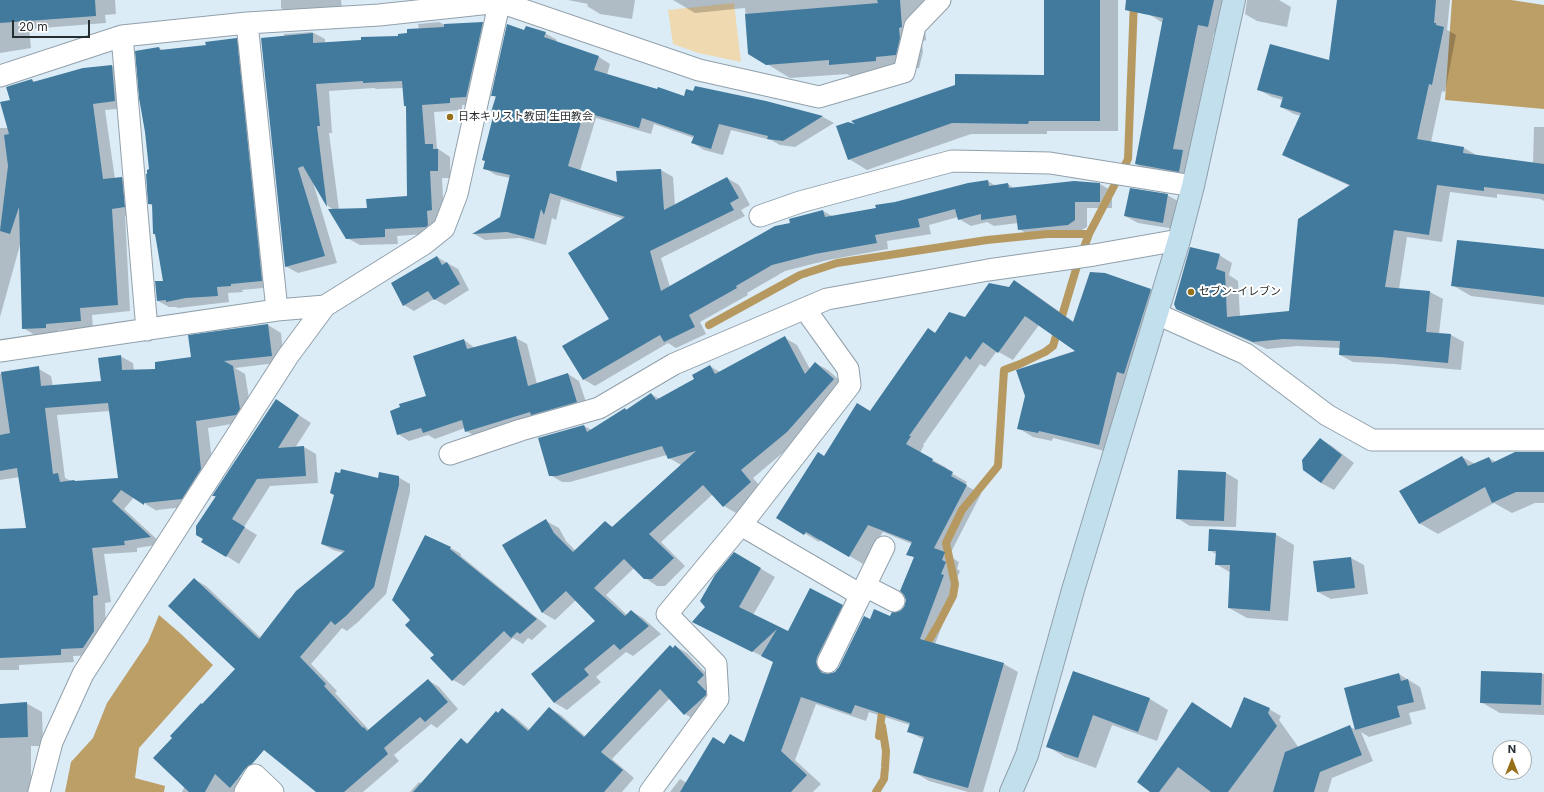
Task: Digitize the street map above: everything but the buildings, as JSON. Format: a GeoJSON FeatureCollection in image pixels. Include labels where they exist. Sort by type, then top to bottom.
{"type":"FeatureCollection","features":[{"type":"Feature","properties":{"kind":"street"},"geometry":{"type":"LineString","coordinates":[[0,76],[122,36],[247,23],[379,15],[500,1],[699,70],[819,96],[904,72],[915,26],[940,0]]}},
{"type":"Feature","properties":{"kind":"street"},"geometry":{"type":"LineString","coordinates":[[1011,792],[1027,755],[1073,590],[1179,240],[1193,186],[1234,0]]}},
{"type":"Feature","properties":{"kind":"street"},"geometry":{"type":"LineString","coordinates":[[39,792],[52,742],[83,674],[288,356],[325,306],[424,244],[444,228],[457,194],[500,1]]}},
{"type":"Feature","properties":{"kind":"street"},"geometry":{"type":"LineString","coordinates":[[247,23],[277,310]]}},
{"type":"Feature","properties":{"kind":"street"},"geometry":{"type":"LineString","coordinates":[[122,36],[147,330]]}},
{"type":"Feature","properties":{"kind":"street"},"geometry":{"type":"LineString","coordinates":[[760,216],[800,202],[952,161],[1050,163],[1193,186]]}},
{"type":"Feature","properties":{"kind":"street"},"geometry":{"type":"LineString","coordinates":[[450,454],[521,430],[599,408],[674,364],[827,299],[988,270],[1094,255],[1179,240]]}},
{"type":"Feature","properties":{"kind":"street"},"geometry":{"type":"LineString","coordinates":[[0,351],[277,310],[325,306]]}},
{"type":"Feature","properties":{"kind":"street"},"geometry":{"type":"LineString","coordinates":[[650,792],[718,699],[716,664],[667,614],[741,525],[850,385],[848,369],[805,309]]}},
{"type":"Feature","properties":{"kind":"street"},"geometry":{"type":"LineString","coordinates":[[1157,314],[1246,354],[1327,415],[1372,440],[1544,440]]}},
{"type":"Feature","properties":{"kind":"street"},"geometry":{"type":"LineString","coordinates":[[741,525],[863,590],[894,601]]}},
{"type":"Feature","properties":{"kind":"street"},"geometry":{"type":"LineString","coordinates":[[828,662],[884,547]]}},
{"type":"Feature","properties":{"kind":"street"},"geometry":{"type":"LineString","coordinates":[[245,792],[255,775],[273,792]]}},
{"type":"Feature","properties":{"kind":"shaded area"},"geometry":{"type":"Polygon","coordinates":[[[1452,0],[1511,0],[1544,5],[1544,109],[1445,100],[1452,0]]]}},
{"type":"Feature","properties":{"kind":"shaded area"},"geometry":{"type":"Polygon","coordinates":[[[734,3],[741,62],[698,53],[673,44],[668,10],[734,3]]]}},
{"type":"Feature","properties":{"kind":"shaded area"},"geometry":{"type":"Polygon","coordinates":[[[159,615],[213,665],[139,748],[135,778],[165,786],[164,792],[65,792],[71,762],[93,738],[107,703],[148,642],[159,615]]]}},
{"type":"Feature","properties":{"kind":"waterway"},"geometry":{"type":"LineString","coordinates":[[709,325],[800,275],[837,263],[987,240],[1047,234],[1089,234],[1128,159],[1134,0]]}},
{"type":"Feature","properties":{"kind":"waterway"},"geometry":{"type":"LineString","coordinates":[[923,650],[953,596],[955,584],[946,543],[962,510],[998,466],[1004,370],[1045,352],[1053,346],[1077,266],[1089,234]]}},
{"type":"Feature","properties":{"kind":"waterway"},"geometry":{"type":"LineString","coordinates":[[879,736],[882,712],[887,705]]}},
{"type":"Feature","properties":{"kind":"waterway"},"geometry":{"type":"LineString","coordinates":[[876,792],[884,779],[886,751],[882,726]]}},
{"type":"Feature","properties":{"kind":"place","name":"日本キリスト教団 生田教会"},"geometry":{"type":"Point","coordinates":[450,117]}},
{"type":"Feature","properties":{"kind":"place","name":"セブン-イレブン"},"geometry":{"type":"Point","coordinates":[1191,292]}}]}
